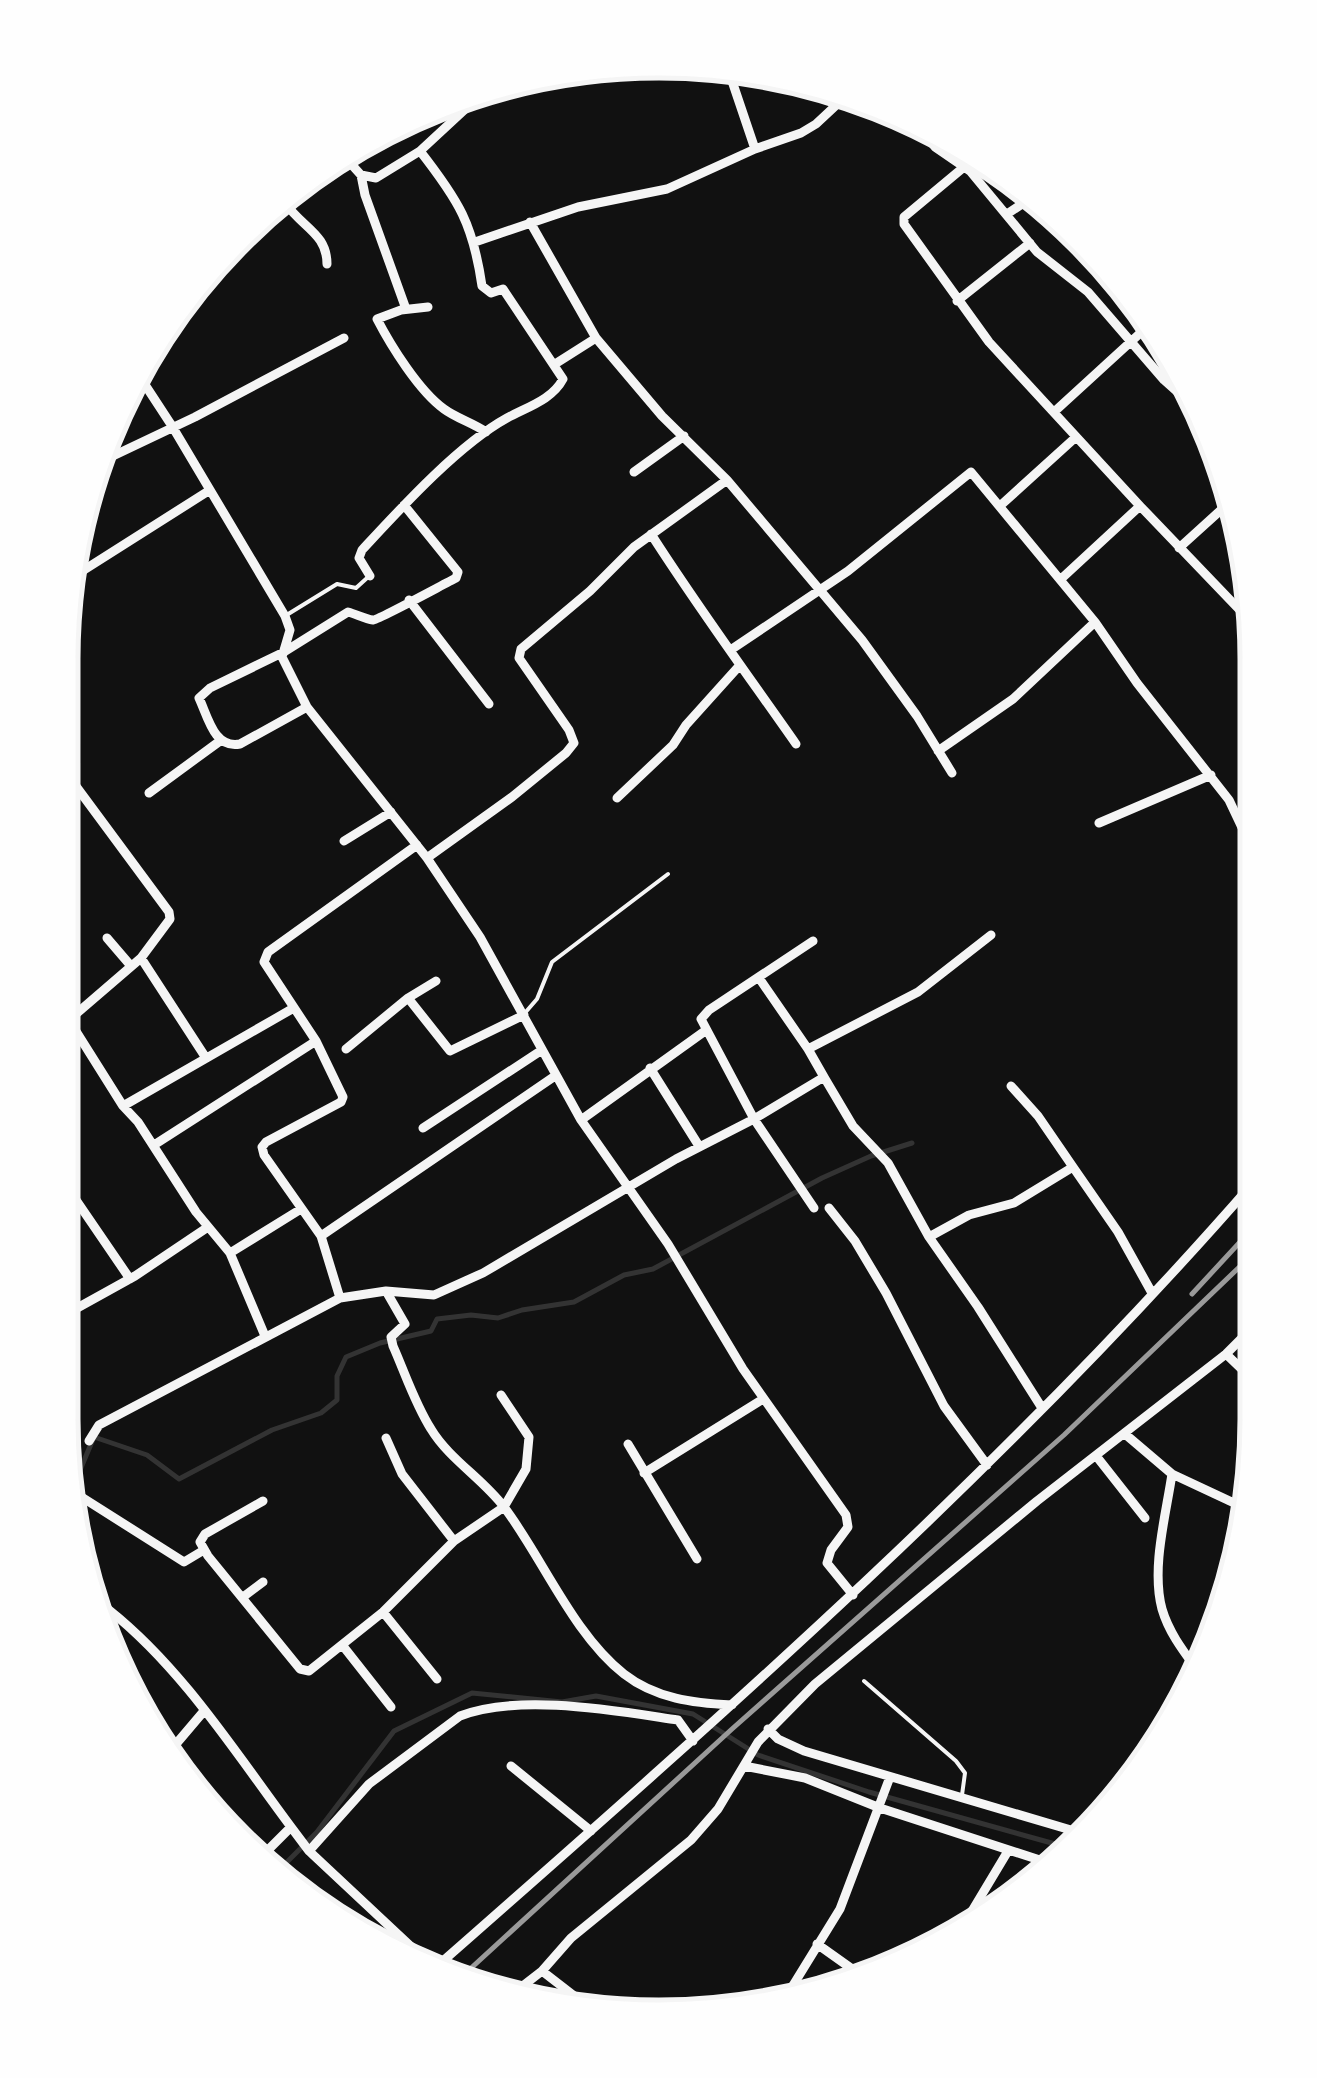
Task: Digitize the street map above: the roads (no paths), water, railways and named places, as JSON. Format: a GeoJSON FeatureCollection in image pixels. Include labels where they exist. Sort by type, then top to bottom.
{"type":"FeatureCollection","features":[{"type":"Feature","properties":{"kind":"street"},"geometry":{"type":"LineString","coordinates":[[732,82],[754,150]]}},
{"type":"Feature","properties":{"kind":"street"},"geometry":{"type":"LineString","coordinates":[[475,242],[578,207],[667,189],[801,133],[836,105]]}},
{"type":"Feature","properties":{"kind":"street"},"geometry":{"type":"LineString","coordinates":[[361,175],[376,178],[420,151],[462,112]]}},
{"type":"Feature","properties":{"kind":"street"},"geometry":{"type":"LineString","coordinates":[[370,576],[359,558],[362,550],[404,504],[486,432],[551,394],[563,378],[523,323],[508,294],[502,289],[491,294],[482,286],[475,242],[450,190],[420,151]]}},
{"type":"Feature","properties":{"kind":"street"},"geometry":{"type":"LineString","coordinates":[[950,156],[1030,242],[1088,292],[1169,381]]}},
{"type":"Feature","properties":{"kind":"street"},"geometry":{"type":"LineString","coordinates":[[352,165],[361,175],[406,309]]}},
{"type":"Feature","properties":{"kind":"street"},"geometry":{"type":"LineString","coordinates":[[964,167],[904,217],[904,224],[989,342],[1237,607]]}},
{"type":"Feature","properties":{"kind":"street"},"geometry":{"type":"LineString","coordinates":[[1007,214],[1021,205]]}},
{"type":"Feature","properties":{"kind":"street"},"geometry":{"type":"LineString","coordinates":[[291,209],[322,240],[327,248],[327,264]]}},
{"type":"Feature","properties":{"kind":"street"},"geometry":{"type":"LineString","coordinates":[[530,222],[596,338],[653,407],[727,480],[873,656],[952,773]]}},
{"type":"Feature","properties":{"kind":"street"},"geometry":{"type":"LineString","coordinates":[[957,301],[1030,242]]}},
{"type":"Feature","properties":{"kind":"street"},"geometry":{"type":"LineString","coordinates":[[428,307],[406,309],[378,319],[394,352],[433,401],[486,432]]}},
{"type":"Feature","properties":{"kind":"street"},"geometry":{"type":"LineString","coordinates":[[1054,412],[1140,333]]}},
{"type":"Feature","properties":{"kind":"street"},"geometry":{"type":"LineString","coordinates":[[115,455],[344,338]]}},
{"type":"Feature","properties":{"kind":"street"},"geometry":{"type":"LineString","coordinates":[[555,364],[596,338]]}},
{"type":"Feature","properties":{"kind":"street"},"geometry":{"type":"LineString","coordinates":[[146,386],[285,616],[290,630],[283,663],[307,707],[428,858],[480,937],[581,1120],[668,1244],[763,1399],[846,1515],[848,1527],[830,1550],[826,1563],[853,1595]]}},
{"type":"Feature","properties":{"kind":"street"},"geometry":{"type":"LineString","coordinates":[[634,472],[684,436]]}},
{"type":"Feature","properties":{"kind":"street"},"geometry":{"type":"LineString","coordinates":[[1002,505],[1076,437]]}},
{"type":"Feature","properties":{"kind":"street"},"geometry":{"type":"LineString","coordinates":[[732,650],[820,592],[968,472],[974,473],[1096,622],[1229,800],[1240,823]]}},
{"type":"Feature","properties":{"kind":"street"},"geometry":{"type":"LineString","coordinates":[[428,858],[512,798],[571,748],[574,737],[519,653],[651,534],[727,480]]}},
{"type":"Feature","properties":{"kind":"street"},"geometry":{"type":"LineString","coordinates":[[84,570],[210,490]]}},
{"type":"Feature","properties":{"kind":"street"},"geometry":{"type":"LineString","coordinates":[[307,707],[230,746],[220,742],[199,698],[201,693],[284,652],[348,612],[373,620],[382,618],[456,578],[458,572],[404,504]]}},
{"type":"Feature","properties":{"kind":"street"},"geometry":{"type":"LineString","coordinates":[[1061,579],[1140,506]]}},
{"type":"Feature","properties":{"kind":"street"},"geometry":{"type":"LineString","coordinates":[[1179,548],[1221,510]]}},
{"type":"Feature","properties":{"kind":"street"},"geometry":{"type":"LineString","coordinates":[[651,534],[706,621],[732,650],[796,744]]}},
{"type":"Feature","properties":{"kind":"street"},"geometry":{"type":"LineString","coordinates":[[410,600],[489,704]]}},
{"type":"Feature","properties":{"kind":"street"},"geometry":{"type":"LineString","coordinates":[[938,751],[1013,699],[1096,622]]}},
{"type":"Feature","properties":{"kind":"street"},"geometry":{"type":"LineString","coordinates":[[617,798],[673,744],[686,724],[740,665]]}},
{"type":"Feature","properties":{"kind":"street"},"geometry":{"type":"LineString","coordinates":[[149,793],[220,742]]}},
{"type":"Feature","properties":{"kind":"street"},"geometry":{"type":"LineString","coordinates":[[1099,823],[1210,775]]}},
{"type":"Feature","properties":{"kind":"street"},"geometry":{"type":"LineString","coordinates":[[78,789],[169,912],[170,919],[141,958],[78,1013]]}},
{"type":"Feature","properties":{"kind":"street"},"geometry":{"type":"LineString","coordinates":[[344,842],[391,812]]}},
{"type":"Feature","properties":{"kind":"street"},"geometry":{"type":"LineString","coordinates":[[340,1298],[321,1236],[262,1147],[343,1097],[316,1041],[264,962],[268,952],[417,845]]}},
{"type":"Feature","properties":{"kind":"street"},"geometry":{"type":"LineString","coordinates":[[808,1050],[918,992],[992,935]]}},
{"type":"Feature","properties":{"kind":"street"},"geometry":{"type":"LineString","coordinates":[[107,938],[132,966]]}},
{"type":"Feature","properties":{"kind":"street"},"geometry":{"type":"LineString","coordinates":[[813,941],[700,1020],[754,1119],[814,1208]]}},
{"type":"Feature","properties":{"kind":"street"},"geometry":{"type":"LineString","coordinates":[[141,958],[206,1058]]}},
{"type":"Feature","properties":{"kind":"street"},"geometry":{"type":"LineString","coordinates":[[759,978],[853,1126],[888,1163],[929,1237],[1042,1408]]}},
{"type":"Feature","properties":{"kind":"street"},"geometry":{"type":"LineString","coordinates":[[346,1049],[436,980]]}},
{"type":"Feature","properties":{"kind":"street"},"geometry":{"type":"LineString","coordinates":[[408,998],[450,1051],[524,1014]]}},
{"type":"Feature","properties":{"kind":"street"},"geometry":{"type":"LineString","coordinates":[[123,1106],[292,1008]]}},
{"type":"Feature","properties":{"kind":"street"},"geometry":{"type":"LineString","coordinates":[[581,1120],[705,1031]]}},
{"type":"Feature","properties":{"kind":"street"},"geometry":{"type":"LineString","coordinates":[[78,1040],[230,1253],[265,1336]]}},
{"type":"Feature","properties":{"kind":"street"},"geometry":{"type":"LineString","coordinates":[[154,1145],[316,1041]]}},
{"type":"Feature","properties":{"kind":"street"},"geometry":{"type":"LineString","coordinates":[[423,1128],[542,1050]]}},
{"type":"Feature","properties":{"kind":"street"},"geometry":{"type":"LineString","coordinates":[[650,1068],[699,1146]]}},
{"type":"Feature","properties":{"kind":"street"},"geometry":{"type":"LineString","coordinates":[[321,1236],[556,1076]]}},
{"type":"Feature","properties":{"kind":"street"},"geometry":{"type":"LineString","coordinates":[[90,1441],[99,1425],[340,1298],[386,1291],[434,1295],[511,1258],[626,1188],[824,1077]]}},
{"type":"Feature","properties":{"kind":"street"},"geometry":{"type":"LineString","coordinates":[[1011,1086],[1038,1116],[1118,1232],[1152,1293]]}},
{"type":"Feature","properties":{"kind":"street"},"geometry":{"type":"LineString","coordinates":[[929,1237],[969,1215],[1014,1203],[1073,1167]]}},
{"type":"Feature","properties":{"kind":"street"},"geometry":{"type":"LineString","coordinates":[[446,1960],[853,1595],[987,1465],[1240,1197]]}},
{"type":"Feature","properties":{"kind":"street"},"geometry":{"type":"LineString","coordinates":[[78,1202],[130,1279]]}},
{"type":"Feature","properties":{"kind":"street"},"geometry":{"type":"LineString","coordinates":[[829,1208],[886,1293],[944,1406],[987,1465]]}},
{"type":"Feature","properties":{"kind":"street"},"geometry":{"type":"LineString","coordinates":[[230,1253],[300,1209]]}},
{"type":"Feature","properties":{"kind":"street"},"geometry":{"type":"LineString","coordinates":[[78,1307],[130,1279],[208,1227]]}},
{"type":"Feature","properties":{"kind":"street"},"geometry":{"type":"LineString","coordinates":[[386,1291],[404,1324],[392,1341],[432,1431],[504,1507],[554,1588],[622,1673],[673,1698],[732,1705]]}},
{"type":"Feature","properties":{"kind":"street"},"geometry":{"type":"LineString","coordinates":[[524,1985],[571,1938],[692,1840],[718,1808],[768,1729],[1037,1501],[1240,1340]]}},
{"type":"Feature","properties":{"kind":"street"},"geometry":{"type":"LineString","coordinates":[[1226,1354],[1240,1367]]}},
{"type":"Feature","properties":{"kind":"street"},"geometry":{"type":"LineString","coordinates":[[263,1501],[205,1534],[200,1542],[304,1672],[314,1669],[383,1612],[454,1542],[504,1507],[526,1470],[528,1436],[501,1395]]}},
{"type":"Feature","properties":{"kind":"street"},"geometry":{"type":"LineString","coordinates":[[644,1473],[763,1399]]}},
{"type":"Feature","properties":{"kind":"street"},"geometry":{"type":"LineString","coordinates":[[1125,1434],[1172,1474],[1234,1503]]}},
{"type":"Feature","properties":{"kind":"street"},"geometry":{"type":"LineString","coordinates":[[386,1438],[402,1474],[454,1542]]}},
{"type":"Feature","properties":{"kind":"street"},"geometry":{"type":"LineString","coordinates":[[628,1444],[697,1560]]}},
{"type":"Feature","properties":{"kind":"street"},"geometry":{"type":"LineString","coordinates":[[1097,1457],[1144,1518]]}},
{"type":"Feature","properties":{"kind":"street"},"geometry":{"type":"LineString","coordinates":[[1172,1474],[1159,1574],[1161,1605],[1167,1623],[1188,1657]]}},
{"type":"Feature","properties":{"kind":"street"},"geometry":{"type":"LineString","coordinates":[[82,1497],[184,1562],[204,1550]]}},
{"type":"Feature","properties":{"kind":"street"},"geometry":{"type":"LineString","coordinates":[[243,1597],[264,1582]]}},
{"type":"Feature","properties":{"kind":"street"},"geometry":{"type":"LineString","coordinates":[[110,1611],[132,1628],[204,1711],[307,1848],[408,1944]]}},
{"type":"Feature","properties":{"kind":"street"},"geometry":{"type":"LineString","coordinates":[[383,1612],[437,1678]]}},
{"type":"Feature","properties":{"kind":"street"},"geometry":{"type":"LineString","coordinates":[[343,1646],[391,1707]]}},
{"type":"Feature","properties":{"kind":"street"},"geometry":{"type":"LineString","coordinates":[[307,1848],[370,1784],[460,1716],[475,1710],[506,1706],[596,1708],[678,1720],[694,1740]]}},
{"type":"Feature","properties":{"kind":"street"},"geometry":{"type":"LineString","coordinates":[[176,1743],[204,1711]]}},
{"type":"Feature","properties":{"kind":"street"},"geometry":{"type":"LineString","coordinates":[[768,1729],[789,1745],[1069,1830]]}},
{"type":"Feature","properties":{"kind":"street"},"geometry":{"type":"LineString","coordinates":[[746,1763],[805,1778],[1037,1860]]}},
{"type":"Feature","properties":{"kind":"street"},"geometry":{"type":"LineString","coordinates":[[512,1766],[591,1832]]}},
{"type":"Feature","properties":{"kind":"street"},"geometry":{"type":"LineString","coordinates":[[793,1984],[840,1909],[889,1778]]}},
{"type":"Feature","properties":{"kind":"street"},"geometry":{"type":"LineString","coordinates":[[269,1850],[292,1829]]}},
{"type":"Feature","properties":{"kind":"street"},"geometry":{"type":"LineString","coordinates":[[974,1907],[1008,1851]]}},
{"type":"Feature","properties":{"kind":"street"},"geometry":{"type":"LineString","coordinates":[[816,1944],[850,1968]]}},
{"type":"Feature","properties":{"kind":"street"},"geometry":{"type":"LineString","coordinates":[[542,1971],[572,1994]]}},
{"type":"Feature","properties":{"kind":"lane"},"geometry":{"type":"LineString","coordinates":[[285,616],[337,584],[356,588],[370,576]]}},
{"type":"Feature","properties":{"kind":"lane"},"geometry":{"type":"LineString","coordinates":[[524,1014],[537,999],[552,962],[668,874]]}},
{"type":"Feature","properties":{"kind":"lane"},"geometry":{"type":"LineString","coordinates":[[864,1681],[956,1760],[965,1773],[962,1798]]}},
{"type":"Feature","properties":{"kind":"waterway"},"geometry":{"type":"LineString","coordinates":[[80,1470],[94,1437],[147,1455],[179,1479],[272,1430],[321,1413],[337,1400],[337,1376],[346,1357],[380,1343],[431,1331],[437,1319],[471,1315],[498,1318],[574,1302],[624,1275],[653,1269],[822,1178],[912,1143]]}},
{"type":"Feature","properties":{"kind":"waterway"},"geometry":{"type":"LineString","coordinates":[[285,1864],[317,1832],[394,1731],[472,1693],[562,1702],[596,1696],[693,1714],[758,1755],[869,1792],[1055,1844]]}},
{"type":"Feature","properties":{"kind":"railway"},"geometry":{"type":"LineString","coordinates":[[1192,1294],[1240,1242]]}},
{"type":"Feature","properties":{"kind":"railway"},"geometry":{"type":"LineString","coordinates":[[470,1969],[732,1729],[1064,1435],[1240,1266]]}}]}
